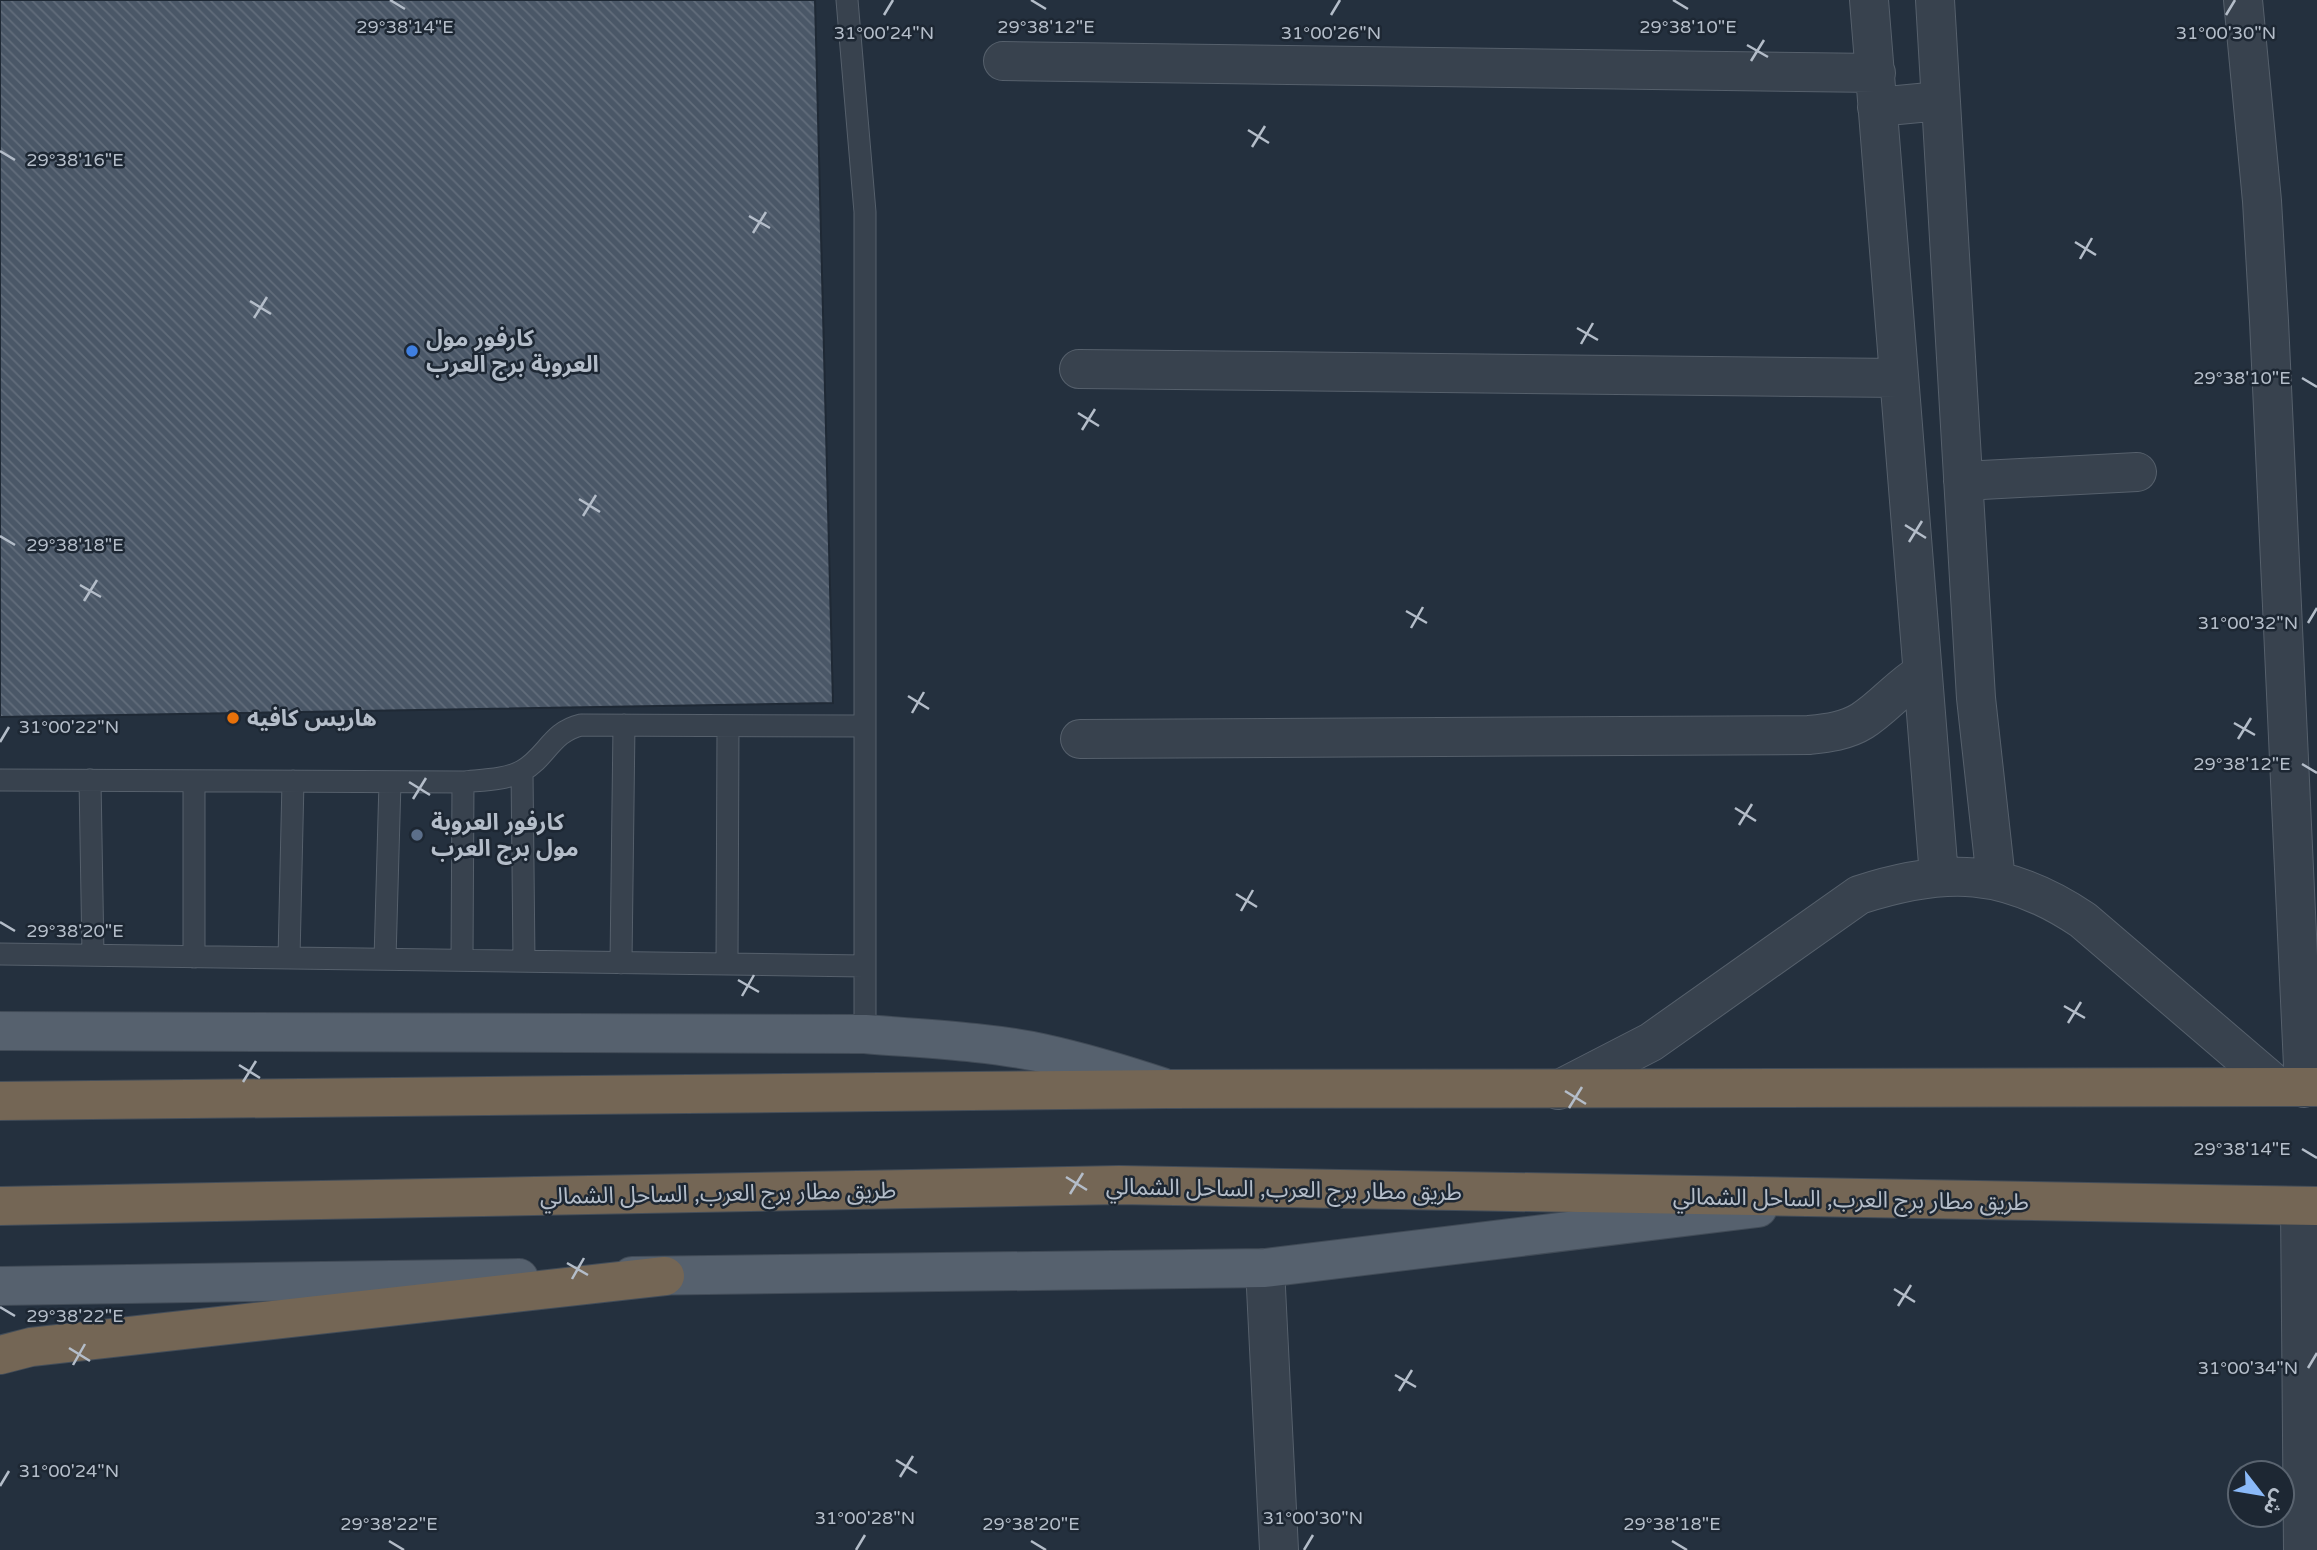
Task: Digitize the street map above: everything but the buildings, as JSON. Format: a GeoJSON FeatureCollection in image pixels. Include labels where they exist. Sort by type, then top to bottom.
{"type":"FeatureCollection","features":[{"type":"Feature","properties":{"kind":"highway"},"geometry":{"type":"LineString","coordinates":[[0,1101],[1167,1089],[2300,1088]]}},
{"type":"Feature","properties":{"kind":"highway","name":"طريق مطار برج العرب, الساحل الشمالي"},"geometry":{"type":"LineString","coordinates":[[0,1206],[1119,1185],[2308,1206]]}},
{"type":"Feature","properties":{"kind":"highway"},"geometry":{"type":"LineString","coordinates":[[0,1355],[31,1347],[664,1276]]}},
{"type":"Feature","properties":{"kind":"main road"},"geometry":{"type":"LineString","coordinates":[[0,1031],[865,1034],[976,1043],[1041,1053],[1105,1068],[1167,1089]]}},
{"type":"Feature","properties":{"kind":"main road"},"geometry":{"type":"LineString","coordinates":[[0,1286],[1265,1268],[1833,1199]]}},
{"type":"Feature","properties":{"kind":"street"},"geometry":{"type":"LineString","coordinates":[[1934,0],[1976,698],[1996,880]]}},
{"type":"Feature","properties":{"kind":"street"},"geometry":{"type":"LineString","coordinates":[[2243,0],[2262,201],[2268,308],[2300,1088]]}},
{"type":"Feature","properties":{"kind":"street"},"geometry":{"type":"LineString","coordinates":[[1879,1],[1877,90],[1939,876]]}},
{"type":"Feature","properties":{"kind":"street"},"geometry":{"type":"LineString","coordinates":[[1003,61],[1877,90],[1940,101]]}},
{"type":"Feature","properties":{"kind":"street"},"geometry":{"type":"LineString","coordinates":[[1895,326],[1953,321]]}},
{"type":"Feature","properties":{"kind":"street"},"geometry":{"type":"LineString","coordinates":[[1079,369],[1899,378]]}},
{"type":"Feature","properties":{"kind":"street"},"geometry":{"type":"LineString","coordinates":[[1902,424],[1959,419]]}},
{"type":"Feature","properties":{"kind":"street"},"geometry":{"type":"LineString","coordinates":[[1962,481],[2137,472]]}},
{"type":"Feature","properties":{"kind":"street"},"geometry":{"type":"LineString","coordinates":[[1917,614],[1970,609]]}},
{"type":"Feature","properties":{"kind":"street"},"geometry":{"type":"LineString","coordinates":[[1080,739],[1809,735],[1845,729],[1862,721],[1898,689],[1922,673]]}},
{"type":"Feature","properties":{"kind":"street"},"geometry":{"type":"LineString","coordinates":[[1558,1090],[1651,1042],[1859,895],[1898,882],[1939,876],[1996,880],[2058,903],[2300,1088]]}},
{"type":"Feature","properties":{"kind":"street"},"geometry":{"type":"LineString","coordinates":[[2303,1550],[2308,1206]]}},
{"type":"Feature","properties":{"kind":"street"},"geometry":{"type":"LineString","coordinates":[[1265,1268],[1279,1550]]}},
{"type":"Feature","properties":{"kind":"lane"},"geometry":{"type":"LineString","coordinates":[[847,0],[865,212],[865,1034]]}},
{"type":"Feature","properties":{"kind":"lane"},"geometry":{"type":"LineString","coordinates":[[0,780],[463,782],[509,776],[522,771],[559,734],[582,725],[865,726]]}},
{"type":"Feature","properties":{"kind":"lane"},"geometry":{"type":"LineString","coordinates":[[621,963],[624,725]]}},
{"type":"Feature","properties":{"kind":"lane"},"geometry":{"type":"LineString","coordinates":[[727,964],[728,726]]}},
{"type":"Feature","properties":{"kind":"lane"},"geometry":{"type":"LineString","coordinates":[[522,771],[524,961]]}},
{"type":"Feature","properties":{"kind":"lane"},"geometry":{"type":"LineString","coordinates":[[90,780],[93,956]]}},
{"type":"Feature","properties":{"kind":"lane"},"geometry":{"type":"LineString","coordinates":[[194,781],[194,957]]}},
{"type":"Feature","properties":{"kind":"lane"},"geometry":{"type":"LineString","coordinates":[[289,958],[293,781]]}},
{"type":"Feature","properties":{"kind":"lane"},"geometry":{"type":"LineString","coordinates":[[384,959],[390,782]]}},
{"type":"Feature","properties":{"kind":"lane"},"geometry":{"type":"LineString","coordinates":[[462,960],[463,782]]}},
{"type":"Feature","properties":{"kind":"lane"},"geometry":{"type":"LineString","coordinates":[[0,954],[864,966]]}},
{"type":"Feature","properties":{"kind":"place","name":"كارفور مول العروبة برج العرب"},"geometry":{"type":"Point","coordinates":[412,351]}},
{"type":"Feature","properties":{"kind":"place","name":"هاريس كافيه"},"geometry":{"type":"Point","coordinates":[233,718]}},
{"type":"Feature","properties":{"kind":"place","name":"كارفور العروبة مول برج العرب"},"geometry":{"type":"Point","coordinates":[417,835]}}]}
